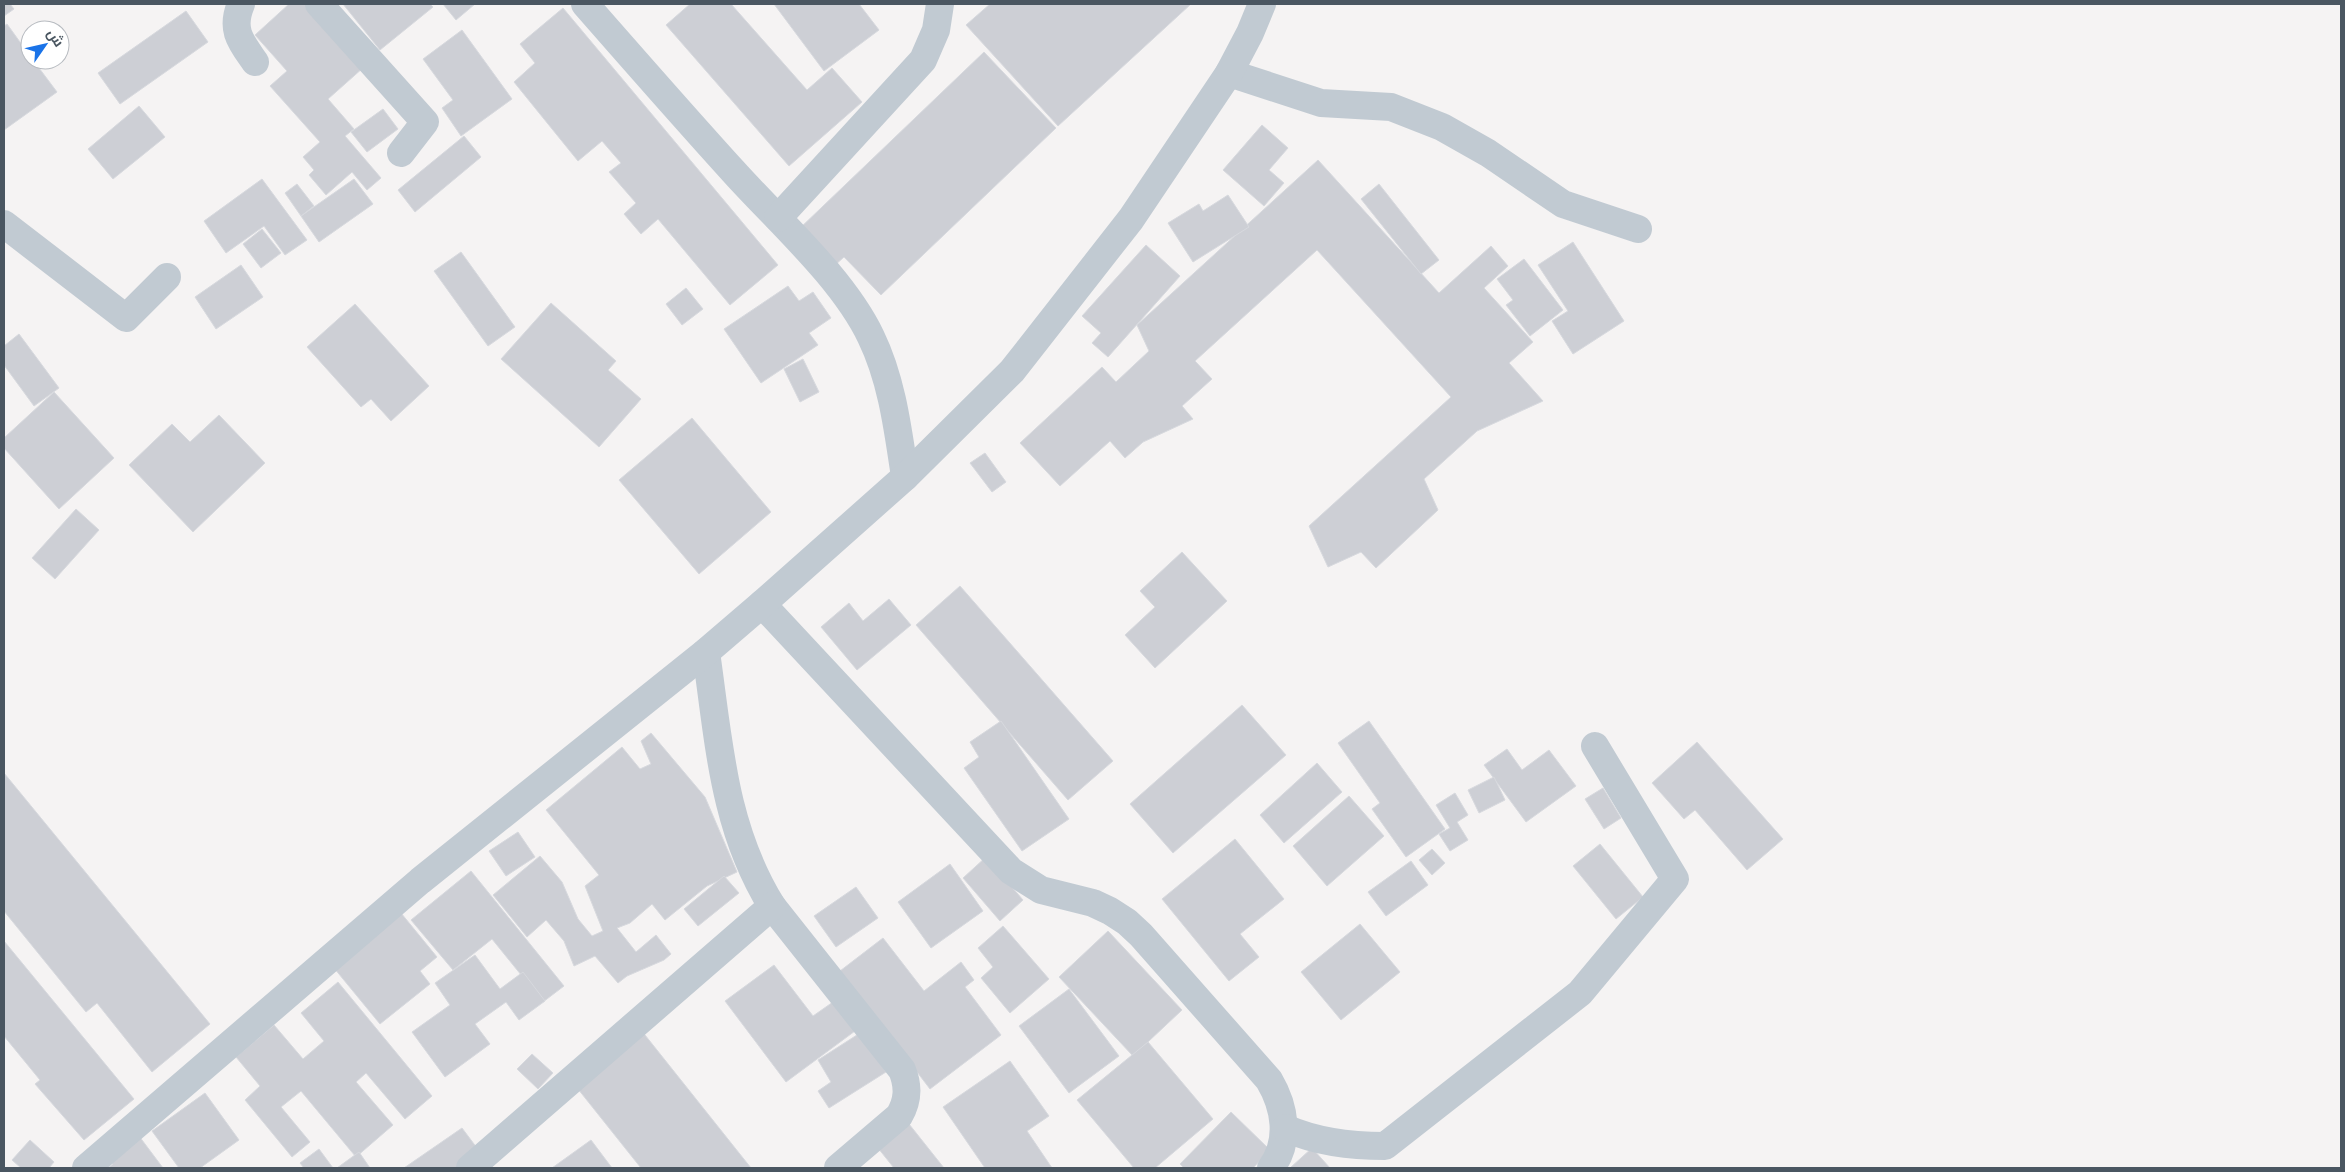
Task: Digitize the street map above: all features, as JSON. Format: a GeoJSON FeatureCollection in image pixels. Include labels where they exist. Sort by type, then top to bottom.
{"type":"FeatureCollection","features":[{"type":"Feature","properties":{"kind":"street"},"geometry":{"type":"LineString","coordinates":[[241,4],[235,23],[239,39],[255,62]]}},
{"type":"Feature","properties":{"kind":"street"},"geometry":{"type":"LineString","coordinates":[[319,4],[425,122],[401,154]]}},
{"type":"Feature","properties":{"kind":"street"},"geometry":{"type":"LineString","coordinates":[[585,4],[733,172],[778,218],[838,286],[872,337],[896,417],[905,476]]}},
{"type":"Feature","properties":{"kind":"street"},"geometry":{"type":"LineString","coordinates":[[778,218],[923,60],[936,30],[940,4]]}},
{"type":"Feature","properties":{"kind":"street"},"geometry":{"type":"LineString","coordinates":[[86,1168],[420,881],[706,652],[762,604],[905,476],[1012,371],[1131,219],[1229,73],[1250,33],[1262,4]]}},
{"type":"Feature","properties":{"kind":"street"},"geometry":{"type":"LineString","coordinates":[[1229,73],[1321,103],[1391,108],[1434,124],[1488,153],[1564,204],[1638,229]]}},
{"type":"Feature","properties":{"kind":"street"},"geometry":{"type":"LineString","coordinates":[[4,224],[126,318],[167,277]]}},
{"type":"Feature","properties":{"kind":"street"},"geometry":{"type":"LineString","coordinates":[[762,604],[1011,871],[1041,890],[1093,904],[1110,911],[1127,922],[1141,935],[1269,1080],[1278,1095],[1283,1111],[1284,1128],[1282,1145],[1271,1168]]}},
{"type":"Feature","properties":{"kind":"street"},"geometry":{"type":"LineString","coordinates":[[706,652],[726,786],[734,822],[756,880],[772,906],[902,1070],[906,1082],[905,1106],[899,1116],[838,1168]]}},
{"type":"Feature","properties":{"kind":"street"},"geometry":{"type":"LineString","coordinates":[[1284,1128],[1304,1136],[1329,1142],[1356,1146],[1385,1146],[1580,993],[1675,879],[1595,746]]}},
{"type":"Feature","properties":{"kind":"street"},"geometry":{"type":"LineString","coordinates":[[470,1168],[772,906]]}},
{"type":"Feature","properties":{"kind":"building"},"geometry":{"type":"Polygon","coordinates":[[[4,4],[10,4],[14,9],[4,16],[4,4]]]}},
{"type":"Feature","properties":{"kind":"building"},"geometry":{"type":"Polygon","coordinates":[[[289,4],[309,4],[364,67],[328,99],[354,129],[345,136],[381,178],[367,190],[352,172],[326,195],[309,175],[314,170],[303,157],[320,142],[270,86],[287,71],[255,35],[289,4]]]}},
{"type":"Feature","properties":{"kind":"building"},"geometry":{"type":"Polygon","coordinates":[[[343,4],[430,4],[433,7],[380,50],[343,4]]]}},
{"type":"Feature","properties":{"kind":"building"},"geometry":{"type":"Polygon","coordinates":[[[443,4],[475,4],[456,20],[443,4]]]}},
{"type":"Feature","properties":{"kind":"building"},"geometry":{"type":"Polygon","coordinates":[[[690,4],[731,4],[807,90],[832,68],[862,102],[789,166],[666,25],[690,4]]]}},
{"type":"Feature","properties":{"kind":"building"},"geometry":{"type":"Polygon","coordinates":[[[774,4],[859,4],[879,30],[824,71],[774,4]]]}},
{"type":"Feature","properties":{"kind":"building"},"geometry":{"type":"Polygon","coordinates":[[[990,4],[1191,4],[1058,126],[966,25],[990,4]]]}},
{"type":"Feature","properties":{"kind":"building"},"geometry":{"type":"Polygon","coordinates":[[[563,8],[778,265],[730,305],[658,219],[641,234],[624,214],[636,203],[609,172],[621,163],[602,141],[578,161],[514,82],[535,63],[520,44],[563,8]]]}},
{"type":"Feature","properties":{"kind":"building"},"geometry":{"type":"Polygon","coordinates":[[[186,11],[208,42],[120,104],[98,73],[186,11]]]}},
{"type":"Feature","properties":{"kind":"building"},"geometry":{"type":"Polygon","coordinates":[[[7,24],[20,42],[20,70],[40,70],[57,92],[4,130],[4,26],[7,24]]]}},
{"type":"Feature","properties":{"kind":"building"},"geometry":{"type":"Polygon","coordinates":[[[462,30],[512,99],[461,136],[442,108],[453,100],[423,59],[462,30]]]}},
{"type":"Feature","properties":{"kind":"building"},"geometry":{"type":"Polygon","coordinates":[[[984,52],[1056,128],[881,295],[844,257],[834,266],[798,230],[984,52]]]}},
{"type":"Feature","properties":{"kind":"building"},"geometry":{"type":"Polygon","coordinates":[[[139,106],[165,137],[113,179],[88,149],[139,106]]]}},
{"type":"Feature","properties":{"kind":"building"},"geometry":{"type":"Polygon","coordinates":[[[383,109],[398,129],[367,152],[351,132],[383,109]]]}},
{"type":"Feature","properties":{"kind":"building"},"geometry":{"type":"Polygon","coordinates":[[[1262,125],[1288,148],[1269,170],[1284,183],[1264,206],[1223,170],[1262,125]]]}},
{"type":"Feature","properties":{"kind":"building"},"geometry":{"type":"Polygon","coordinates":[[[464,136],[481,157],[415,212],[398,190],[464,136]]]}},
{"type":"Feature","properties":{"kind":"building"},"geometry":{"type":"Polygon","coordinates":[[[1318,160],[1439,293],[1491,246],[1508,266],[1484,288],[1533,342],[1509,363],[1543,401],[1477,431],[1424,479],[1438,510],[1376,568],[1361,552],[1328,567],[1309,526],[1451,397],[1317,250],[1195,361],[1212,379],[1182,406],[1193,419],[1143,442],[1125,458],[1110,441],[1060,486],[1020,443],[1102,367],[1116,382],[1149,351],[1137,325],[1318,160]]]}},
{"type":"Feature","properties":{"kind":"building"},"geometry":{"type":"Polygon","coordinates":[[[262,179],[307,240],[285,255],[264,226],[226,253],[204,221],[262,179]]]}},
{"type":"Feature","properties":{"kind":"building"},"geometry":{"type":"Polygon","coordinates":[[[354,179],[373,204],[319,242],[301,216],[354,179]]]}},
{"type":"Feature","properties":{"kind":"building"},"geometry":{"type":"Polygon","coordinates":[[[297,184],[314,206],[301,216],[285,193],[297,184]]]}},
{"type":"Feature","properties":{"kind":"building"},"geometry":{"type":"Polygon","coordinates":[[[1379,184],[1439,260],[1421,274],[1361,199],[1379,184]]]}},
{"type":"Feature","properties":{"kind":"building"},"geometry":{"type":"Polygon","coordinates":[[[1228,195],[1249,227],[1193,262],[1168,223],[1199,204],[1203,211],[1228,195]]]}},
{"type":"Feature","properties":{"kind":"building"},"geometry":{"type":"Polygon","coordinates":[[[262,229],[281,253],[261,268],[243,244],[262,229]]]}},
{"type":"Feature","properties":{"kind":"building"},"geometry":{"type":"Polygon","coordinates":[[[1573,242],[1624,321],[1573,354],[1552,321],[1568,311],[1538,265],[1573,242]]]}},
{"type":"Feature","properties":{"kind":"building"},"geometry":{"type":"Polygon","coordinates":[[[1146,245],[1180,276],[1108,357],[1092,343],[1101,333],[1082,316],[1146,245]]]}},
{"type":"Feature","properties":{"kind":"building"},"geometry":{"type":"Polygon","coordinates":[[[461,252],[515,327],[488,346],[434,271],[461,252]]]}},
{"type":"Feature","properties":{"kind":"building"},"geometry":{"type":"Polygon","coordinates":[[[1524,259],[1563,310],[1530,336],[1506,305],[1513,300],[1497,279],[1524,259]]]}},
{"type":"Feature","properties":{"kind":"building"},"geometry":{"type":"Polygon","coordinates":[[[241,265],[263,297],[216,329],[195,297],[241,265]]]}},
{"type":"Feature","properties":{"kind":"building"},"geometry":{"type":"Polygon","coordinates":[[[788,286],[799,301],[813,292],[831,318],[809,333],[818,345],[761,383],[724,329],[788,286]]]}},
{"type":"Feature","properties":{"kind":"building"},"geometry":{"type":"Polygon","coordinates":[[[686,288],[703,309],[682,325],[666,304],[686,288]]]}},
{"type":"Feature","properties":{"kind":"building"},"geometry":{"type":"Polygon","coordinates":[[[551,303],[616,361],[608,370],[641,399],[599,447],[501,359],[551,303]]]}},
{"type":"Feature","properties":{"kind":"building"},"geometry":{"type":"Polygon","coordinates":[[[355,304],[429,386],[391,421],[371,399],[361,407],[307,347],[355,304]]]}},
{"type":"Feature","properties":{"kind":"building"},"geometry":{"type":"Polygon","coordinates":[[[19,334],[59,388],[34,406],[4,365],[4,346],[19,334]]]}},
{"type":"Feature","properties":{"kind":"building"},"geometry":{"type":"Polygon","coordinates":[[[803,359],[819,392],[800,402],[784,369],[803,359]]]}},
{"type":"Feature","properties":{"kind":"building"},"geometry":{"type":"Polygon","coordinates":[[[54,392],[114,458],[59,509],[4,448],[4,438],[54,392]]]}},
{"type":"Feature","properties":{"kind":"building"},"geometry":{"type":"Polygon","coordinates":[[[219,415],[265,463],[193,532],[129,465],[172,424],[190,442],[219,415]]]}},
{"type":"Feature","properties":{"kind":"building"},"geometry":{"type":"Polygon","coordinates":[[[692,418],[771,512],[699,574],[619,480],[692,418]]]}},
{"type":"Feature","properties":{"kind":"building"},"geometry":{"type":"Polygon","coordinates":[[[985,453],[1006,482],[992,492],[970,463],[985,453]]]}},
{"type":"Feature","properties":{"kind":"building"},"geometry":{"type":"Polygon","coordinates":[[[76,509],[99,530],[55,579],[32,558],[76,509]]]}},
{"type":"Feature","properties":{"kind":"building"},"geometry":{"type":"Polygon","coordinates":[[[1182,552],[1227,601],[1155,668],[1125,635],[1155,607],[1140,591],[1182,552]]]}},
{"type":"Feature","properties":{"kind":"building"},"geometry":{"type":"Polygon","coordinates":[[[960,586],[1113,761],[1068,800],[916,625],[960,586]]]}},
{"type":"Feature","properties":{"kind":"building"},"geometry":{"type":"Polygon","coordinates":[[[889,599],[911,625],[857,670],[821,627],[849,603],[863,621],[889,599]]]}},
{"type":"Feature","properties":{"kind":"building"},"geometry":{"type":"Polygon","coordinates":[[[1242,705],[1286,755],[1173,853],[1130,804],[1242,705]]]}},
{"type":"Feature","properties":{"kind":"building"},"geometry":{"type":"Polygon","coordinates":[[[1001,721],[1069,819],[1022,851],[964,768],[979,757],[970,742],[1001,721]]]}},
{"type":"Feature","properties":{"kind":"building"},"geometry":{"type":"Polygon","coordinates":[[[1369,721],[1445,829],[1406,857],[1372,809],[1380,803],[1338,743],[1369,721]]]}},
{"type":"Feature","properties":{"kind":"building"},"geometry":{"type":"Polygon","coordinates":[[[651,733],[705,797],[737,872],[707,886],[665,920],[652,904],[630,923],[617,928],[636,952],[656,935],[671,954],[664,960],[627,976],[618,983],[595,956],[574,966],[564,941],[546,920],[527,937],[493,895],[540,856],[562,882],[578,919],[592,936],[603,931],[585,886],[599,875],[546,810],[622,747],[640,769],[651,764],[641,741],[651,733]]]}},
{"type":"Feature","properties":{"kind":"building"},"geometry":{"type":"Polygon","coordinates":[[[1697,742],[1783,839],[1747,870],[1695,810],[1684,819],[1652,783],[1697,742]]]}},
{"type":"Feature","properties":{"kind":"building"},"geometry":{"type":"Polygon","coordinates":[[[1507,749],[1522,770],[1549,750],[1576,786],[1526,822],[1484,765],[1507,749]]]}},
{"type":"Feature","properties":{"kind":"building"},"geometry":{"type":"Polygon","coordinates":[[[1317,763],[1342,792],[1284,843],[1260,815],[1317,763]]]}},
{"type":"Feature","properties":{"kind":"building"},"geometry":{"type":"Polygon","coordinates":[[[4,773],[210,1024],[152,1072],[97,1003],[86,1012],[4,911],[4,773]]]}},
{"type":"Feature","properties":{"kind":"building"},"geometry":{"type":"Polygon","coordinates":[[[1494,777],[1505,800],[1479,813],[1468,790],[1494,777]]]}},
{"type":"Feature","properties":{"kind":"building"},"geometry":{"type":"Polygon","coordinates":[[[1603,788],[1621,818],[1604,829],[1585,799],[1603,788]]]}},
{"type":"Feature","properties":{"kind":"building"},"geometry":{"type":"Polygon","coordinates":[[[1455,793],[1468,815],[1457,822],[1468,840],[1450,851],[1439,834],[1450,828],[1436,805],[1455,793]]]}},
{"type":"Feature","properties":{"kind":"building"},"geometry":{"type":"Polygon","coordinates":[[[1349,796],[1384,836],[1327,886],[1293,846],[1349,796]]]}},
{"type":"Feature","properties":{"kind":"building"},"geometry":{"type":"Polygon","coordinates":[[[518,832],[535,857],[506,876],[489,851],[518,832]]]}},
{"type":"Feature","properties":{"kind":"building"},"geometry":{"type":"Polygon","coordinates":[[[1235,839],[1284,899],[1240,934],[1259,957],[1229,981],[1162,899],[1235,839]]]}},
{"type":"Feature","properties":{"kind":"building"},"geometry":{"type":"Polygon","coordinates":[[[1600,844],[1643,897],[1616,919],[1573,866],[1600,844]]]}},
{"type":"Feature","properties":{"kind":"building"},"geometry":{"type":"Polygon","coordinates":[[[1432,849],[1445,863],[1432,875],[1419,860],[1432,849]]]}},
{"type":"Feature","properties":{"kind":"building"},"geometry":{"type":"Polygon","coordinates":[[[986,857],[1023,900],[1000,921],[963,878],[986,857]]]}},
{"type":"Feature","properties":{"kind":"building"},"geometry":{"type":"Polygon","coordinates":[[[1411,861],[1428,885],[1386,916],[1368,892],[1411,861]]]}},
{"type":"Feature","properties":{"kind":"building"},"geometry":{"type":"Polygon","coordinates":[[[950,864],[983,911],[931,948],[898,902],[950,864]]]}},
{"type":"Feature","properties":{"kind":"building"},"geometry":{"type":"Polygon","coordinates":[[[471,871],[564,986],[543,1002],[492,939],[453,970],[411,920],[471,871]]]}},
{"type":"Feature","properties":{"kind":"building"},"geometry":{"type":"Polygon","coordinates":[[[724,876],[739,893],[698,926],[684,909],[724,876]]]}},
{"type":"Feature","properties":{"kind":"building"},"geometry":{"type":"Polygon","coordinates":[[[856,887],[878,918],[836,947],[814,916],[856,887]]]}},
{"type":"Feature","properties":{"kind":"building"},"geometry":{"type":"Polygon","coordinates":[[[401,913],[437,957],[420,971],[430,984],[380,1024],[334,968],[401,913]]]}},
{"type":"Feature","properties":{"kind":"building"},"geometry":{"type":"Polygon","coordinates":[[[1360,924],[1400,972],[1341,1020],[1301,972],[1360,924]]]}},
{"type":"Feature","properties":{"kind":"building"},"geometry":{"type":"Polygon","coordinates":[[[1003,926],[1049,979],[1010,1013],[981,978],[993,967],[978,948],[1003,926]]]}},
{"type":"Feature","properties":{"kind":"building"},"geometry":{"type":"Polygon","coordinates":[[[1108,931],[1182,1010],[1133,1056],[1059,977],[1108,931]]]}},
{"type":"Feature","properties":{"kind":"building"},"geometry":{"type":"Polygon","coordinates":[[[883,938],[924,991],[961,962],[974,980],[965,987],[1001,1035],[930,1089],[840,971],[883,938]]]}},
{"type":"Feature","properties":{"kind":"building"},"geometry":{"type":"Polygon","coordinates":[[[4,941],[134,1099],[84,1140],[35,1084],[40,1080],[4,1036],[4,941]]]}},
{"type":"Feature","properties":{"kind":"building"},"geometry":{"type":"Polygon","coordinates":[[[475,955],[500,989],[523,972],[545,1001],[519,1020],[506,1002],[475,1024],[490,1044],[445,1077],[412,1032],[450,1005],[435,983],[475,955]]]}},
{"type":"Feature","properties":{"kind":"building"},"geometry":{"type":"Polygon","coordinates":[[[774,965],[813,1016],[833,1002],[855,1031],[786,1082],[725,1001],[774,965]]]}},
{"type":"Feature","properties":{"kind":"building"},"geometry":{"type":"Polygon","coordinates":[[[338,982],[432,1096],[405,1119],[366,1073],[356,1082],[393,1125],[356,1157],[301,1091],[281,1107],[310,1142],[292,1157],[245,1100],[260,1086],[236,1057],[274,1025],[303,1059],[324,1041],[301,1013],[338,982]]]}},
{"type":"Feature","properties":{"kind":"building"},"geometry":{"type":"Polygon","coordinates":[[[1069,989],[1119,1056],[1069,1093],[1019,1026],[1069,989]]]}},
{"type":"Feature","properties":{"kind":"building"},"geometry":{"type":"Polygon","coordinates":[[[641,1030],[751,1168],[641,1168],[574,1084],[641,1030]]]}},
{"type":"Feature","properties":{"kind":"building"},"geometry":{"type":"Polygon","coordinates":[[[860,1033],[886,1072],[829,1108],[818,1091],[831,1082],[818,1060],[860,1033]]]}},
{"type":"Feature","properties":{"kind":"building"},"geometry":{"type":"Polygon","coordinates":[[[1148,1042],[1213,1119],[1155,1168],[1134,1168],[1077,1100],[1148,1042]]]}},
{"type":"Feature","properties":{"kind":"building"},"geometry":{"type":"Polygon","coordinates":[[[532,1054],[553,1073],[538,1089],[517,1069],[532,1054]]]}},
{"type":"Feature","properties":{"kind":"building"},"geometry":{"type":"Polygon","coordinates":[[[1010,1061],[1049,1116],[1027,1131],[1052,1168],[985,1168],[943,1107],[1010,1061]]]}},
{"type":"Feature","properties":{"kind":"building"},"geometry":{"type":"Polygon","coordinates":[[[205,1093],[239,1140],[200,1168],[179,1168],[152,1131],[205,1093]]]}},
{"type":"Feature","properties":{"kind":"building"},"geometry":{"type":"Polygon","coordinates":[[[1231,1112],[1270,1150],[1253,1168],[1184,1168],[1180,1164],[1231,1112]]]}},
{"type":"Feature","properties":{"kind":"building"},"geometry":{"type":"Polygon","coordinates":[[[909,1124],[944,1168],[894,1168],[878,1148],[909,1124]]]}},
{"type":"Feature","properties":{"kind":"building"},"geometry":{"type":"Polygon","coordinates":[[[462,1128],[480,1152],[457,1168],[404,1168],[462,1128]]]}},
{"type":"Feature","properties":{"kind":"building"},"geometry":{"type":"Polygon","coordinates":[[[139,1136],[163,1168],[108,1168],[113,1164],[109,1159],[139,1136]]]}},
{"type":"Feature","properties":{"kind":"building"},"geometry":{"type":"Polygon","coordinates":[[[30,1140],[54,1162],[49,1168],[21,1168],[12,1160],[30,1140]]]}},
{"type":"Feature","properties":{"kind":"building"},"geometry":{"type":"Polygon","coordinates":[[[591,1140],[612,1168],[552,1168],[591,1140]]]}},
{"type":"Feature","properties":{"kind":"building"},"geometry":{"type":"Polygon","coordinates":[[[1312,1148],[1330,1168],[1290,1168],[1312,1148]]]}},
{"type":"Feature","properties":{"kind":"building"},"geometry":{"type":"Polygon","coordinates":[[[319,1149],[333,1168],[304,1168],[300,1163],[319,1149]]]}},
{"type":"Feature","properties":{"kind":"building"},"geometry":{"type":"Polygon","coordinates":[[[359,1152],[370,1168],[337,1168],[359,1152]]]}}]}
